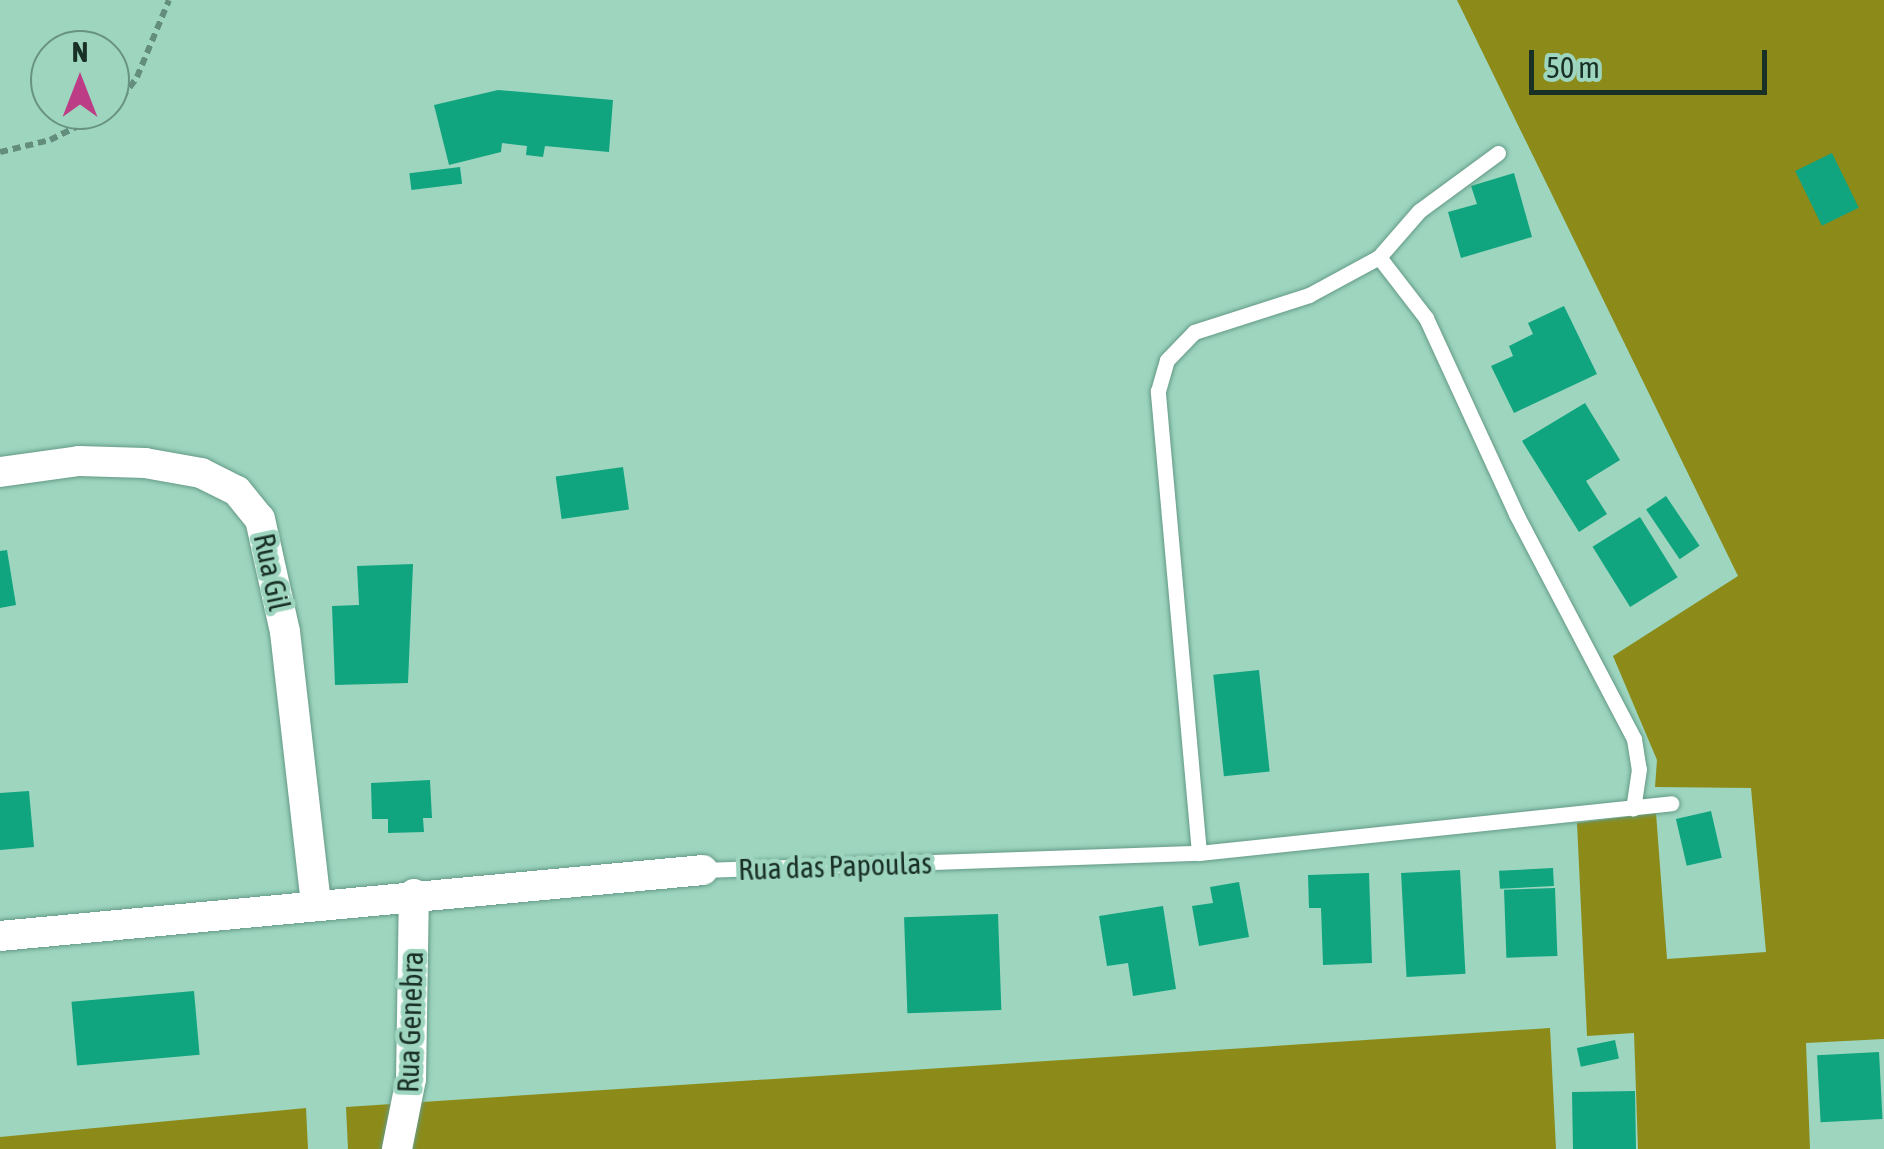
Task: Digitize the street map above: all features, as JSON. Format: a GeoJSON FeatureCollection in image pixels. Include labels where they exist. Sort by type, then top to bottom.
{"type":"FeatureCollection","features":[{"type":"Feature","properties":{"kind":"street","name":"Rua Gil"},"geometry":{"type":"LineString","coordinates":[[0,472],[78,461],[144,463],[201,473],[237,491],[260,519],[285,632],[316,903]]}},
{"type":"Feature","properties":{"kind":"street","name":"Rua das Papoulas"},"geometry":{"type":"LineString","coordinates":[[0,936],[316,903],[703,870]]}},
{"type":"Feature","properties":{"kind":"street","name":"Rua Genebra"},"geometry":{"type":"LineString","coordinates":[[397,1149],[411,1079],[414,894]]}},
{"type":"Feature","properties":{"kind":"lane"},"geometry":{"type":"LineString","coordinates":[[1199,853],[1158,391],[1167,360],[1194,332],[1308,295],[1379,257],[1419,211],[1498,153]]}},
{"type":"Feature","properties":{"kind":"lane"},"geometry":{"type":"LineString","coordinates":[[1379,257],[1426,318],[1516,514],[1634,739],[1639,769],[1633,809]]}},
{"type":"Feature","properties":{"kind":"lane","name":"Rua das Papoulas"},"geometry":{"type":"LineString","coordinates":[[703,870],[1199,853],[1671,804]]}},
{"type":"Feature","properties":{"kind":"path"},"geometry":{"type":"LineString","coordinates":[[0,152],[50,140],[114,108],[137,76],[169,0]]}},
{"type":"Feature","properties":{"kind":"shaded area"},"geometry":{"type":"Polygon","coordinates":[[[1457,0],[1884,0],[1884,1039],[1806,1043],[1810,1149],[1638,1149],[1634,1033],[1587,1036],[1577,823],[1656,813],[1667,959],[1766,952],[1751,788],[1655,787],[1657,760],[1613,656],[1738,576],[1457,0]]]}},
{"type":"Feature","properties":{"kind":"shaded area"},"geometry":{"type":"Polygon","coordinates":[[[1550,1028],[1556,1149],[348,1149],[346,1107],[1550,1028]]]}},
{"type":"Feature","properties":{"kind":"shaded area"},"geometry":{"type":"Polygon","coordinates":[[[306,1108],[308,1149],[0,1149],[0,1137],[306,1108]]]}},
{"type":"Feature","properties":{"kind":"building"},"geometry":{"type":"Polygon","coordinates":[[[498,90],[613,100],[609,152],[545,146],[543,157],[526,155],[527,146],[502,143],[501,152],[449,165],[434,105],[498,90]]]}},
{"type":"Feature","properties":{"kind":"building"},"geometry":{"type":"Polygon","coordinates":[[[1832,153],[1859,208],[1822,226],[1795,171],[1832,153]]]}},
{"type":"Feature","properties":{"kind":"building"},"geometry":{"type":"Polygon","coordinates":[[[460,167],[462,184],[411,190],[409,173],[460,167]]]}},
{"type":"Feature","properties":{"kind":"building"},"geometry":{"type":"Polygon","coordinates":[[[1514,173],[1532,237],[1461,258],[1448,212],[1477,204],[1471,186],[1514,173]]]}},
{"type":"Feature","properties":{"kind":"building"},"geometry":{"type":"Polygon","coordinates":[[[1564,306],[1597,374],[1514,413],[1491,366],[1513,356],[1509,346],[1533,334],[1528,323],[1564,306]]]}},
{"type":"Feature","properties":{"kind":"building"},"geometry":{"type":"Polygon","coordinates":[[[1585,403],[1620,460],[1586,481],[1607,514],[1579,532],[1522,441],[1585,403]]]}},
{"type":"Feature","properties":{"kind":"building"},"geometry":{"type":"Polygon","coordinates":[[[623,467],[629,510],[562,519],[556,476],[623,467]]]}},
{"type":"Feature","properties":{"kind":"building"},"geometry":{"type":"Polygon","coordinates":[[[1666,496],[1700,546],[1680,559],[1646,509],[1666,496]]]}},
{"type":"Feature","properties":{"kind":"building"},"geometry":{"type":"Polygon","coordinates":[[[1640,517],[1678,577],[1630,607],[1593,547],[1640,517]]]}},
{"type":"Feature","properties":{"kind":"building"},"geometry":{"type":"Polygon","coordinates":[[[7,550],[16,605],[0,608],[0,551],[7,550]]]}},
{"type":"Feature","properties":{"kind":"building"},"geometry":{"type":"Polygon","coordinates":[[[413,564],[408,683],[335,685],[332,606],[359,605],[357,566],[413,564]]]}},
{"type":"Feature","properties":{"kind":"building"},"geometry":{"type":"Polygon","coordinates":[[[1259,670],[1270,771],[1224,776],[1213,675],[1259,670]]]}},
{"type":"Feature","properties":{"kind":"building"},"geometry":{"type":"Polygon","coordinates":[[[430,780],[432,818],[423,818],[424,832],[388,833],[388,819],[372,819],[371,783],[430,780]]]}},
{"type":"Feature","properties":{"kind":"building"},"geometry":{"type":"Polygon","coordinates":[[[29,791],[34,847],[0,850],[0,793],[29,791]]]}},
{"type":"Feature","properties":{"kind":"building"},"geometry":{"type":"Polygon","coordinates":[[[1711,811],[1722,858],[1687,866],[1676,819],[1711,811]]]}},
{"type":"Feature","properties":{"kind":"building"},"geometry":{"type":"Polygon","coordinates":[[[1553,868],[1554,886],[1500,889],[1499,871],[1553,868]]]}},
{"type":"Feature","properties":{"kind":"building"},"geometry":{"type":"Polygon","coordinates":[[[1460,870],[1465,974],[1407,977],[1401,873],[1460,870]]]}},
{"type":"Feature","properties":{"kind":"building"},"geometry":{"type":"Polygon","coordinates":[[[1369,873],[1372,963],[1323,965],[1321,908],[1309,908],[1308,875],[1369,873]]]}},
{"type":"Feature","properties":{"kind":"building"},"geometry":{"type":"Polygon","coordinates":[[[1239,882],[1249,937],[1199,946],[1192,906],[1213,903],[1210,887],[1239,882]]]}},
{"type":"Feature","properties":{"kind":"building"},"geometry":{"type":"Polygon","coordinates":[[[1555,888],[1557,956],[1506,958],[1504,890],[1555,888]]]}},
{"type":"Feature","properties":{"kind":"building"},"geometry":{"type":"Polygon","coordinates":[[[1163,906],[1176,989],[1133,996],[1128,963],[1107,966],[1099,916],[1163,906]]]}},
{"type":"Feature","properties":{"kind":"building"},"geometry":{"type":"Polygon","coordinates":[[[998,914],[1001,1010],[907,1013],[904,917],[998,914]]]}},
{"type":"Feature","properties":{"kind":"building"},"geometry":{"type":"Polygon","coordinates":[[[194,991],[200,1055],[77,1065],[71,1002],[194,991]]]}},
{"type":"Feature","properties":{"kind":"building"},"geometry":{"type":"Polygon","coordinates":[[[1615,1040],[1619,1059],[1581,1067],[1577,1048],[1615,1040]]]}},
{"type":"Feature","properties":{"kind":"building"},"geometry":{"type":"Polygon","coordinates":[[[1879,1052],[1883,1119],[1821,1122],[1817,1055],[1879,1052]]]}},
{"type":"Feature","properties":{"kind":"building"},"geometry":{"type":"Polygon","coordinates":[[[1635,1091],[1636,1149],[1573,1149],[1572,1092],[1635,1091]]]}}]}
